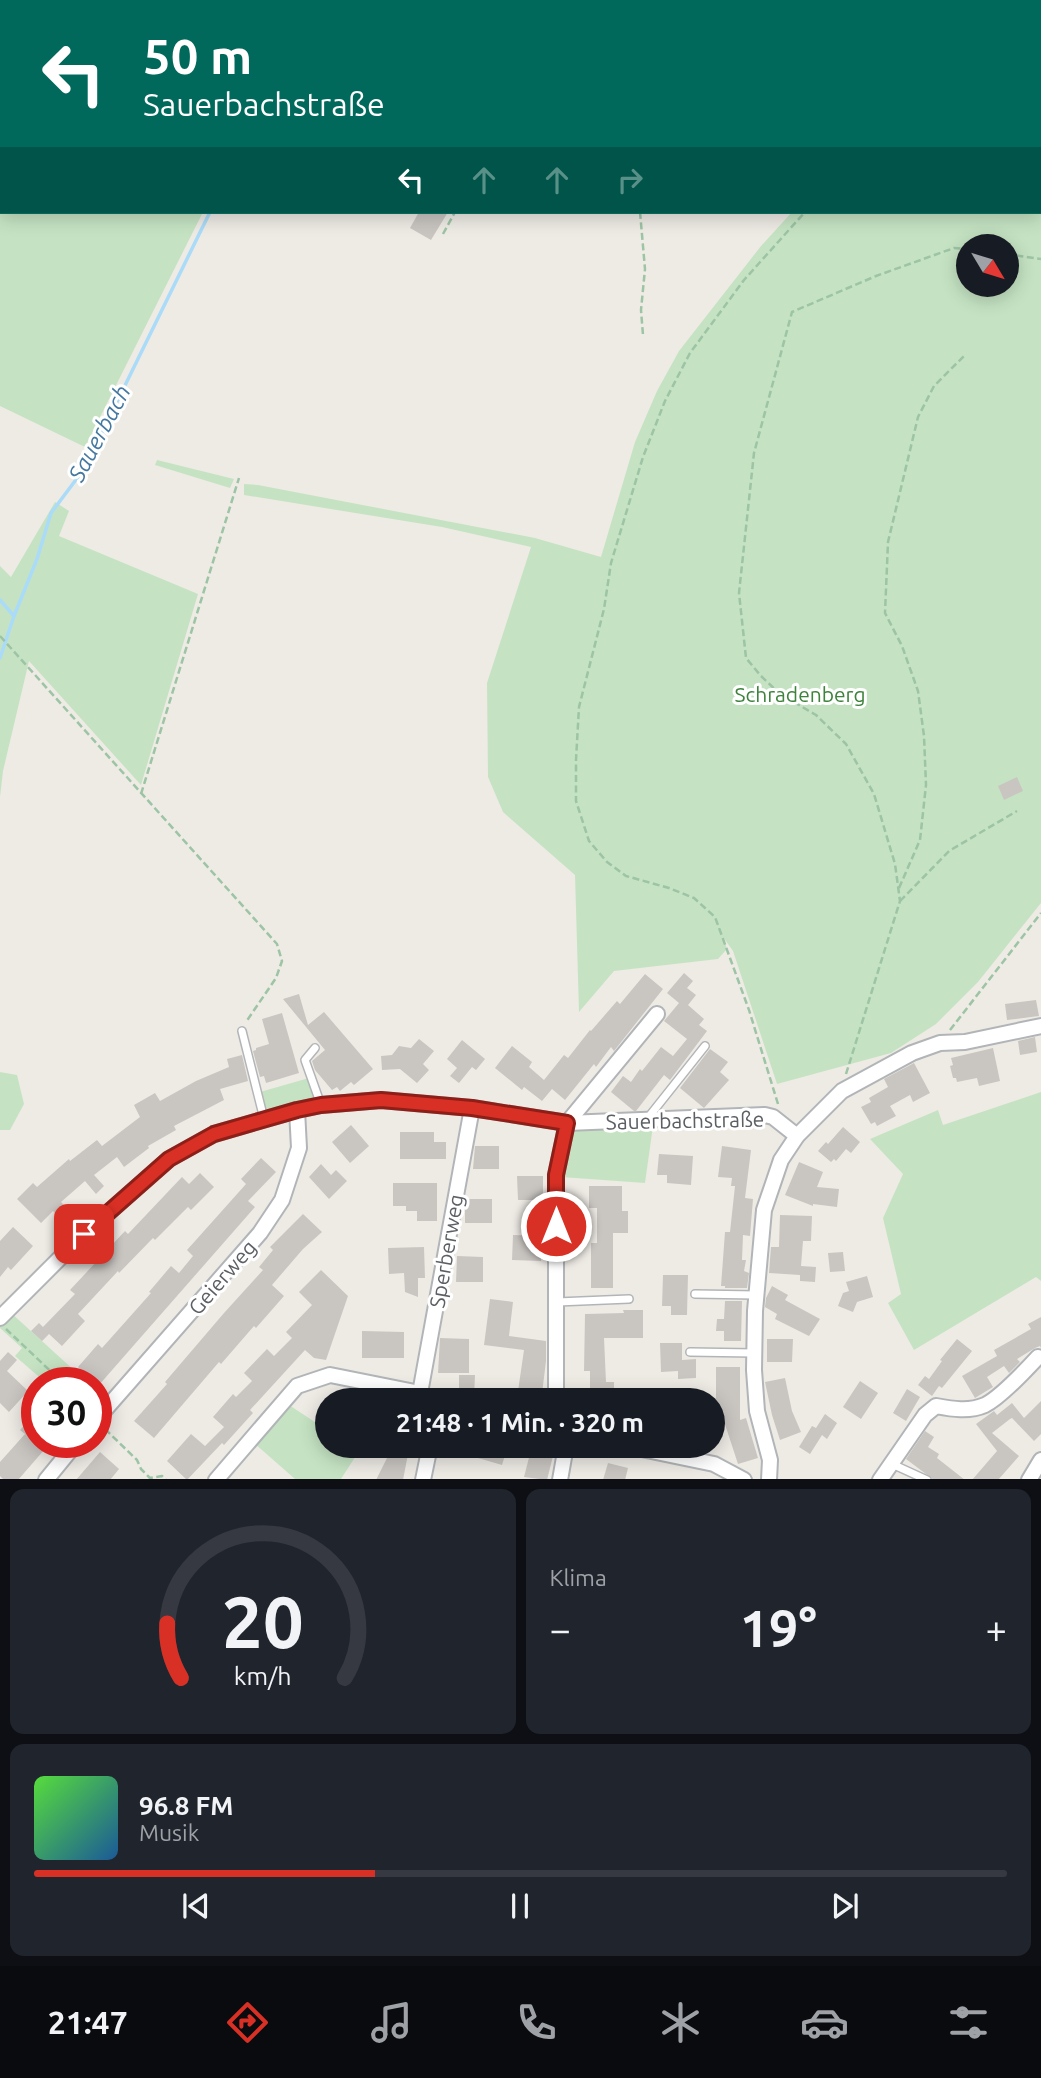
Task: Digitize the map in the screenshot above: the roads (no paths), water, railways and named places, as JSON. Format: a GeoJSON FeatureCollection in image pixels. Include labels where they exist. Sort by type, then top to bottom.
{"type":"FeatureCollection","features":[{"type":"Feature","properties":{"kind":"street","name":"Sauerbachstraße"},"geometry":{"type":"LineString","coordinates":[[567,1123],[657,1014]]}},
{"type":"Feature","properties":{"kind":"street"},"geometry":{"type":"LineString","coordinates":[[769,1479],[770,1460],[757,1411],[754,1353],[756,1295],[764,1210],[781,1160],[797,1136],[842,1091],[912,1053],[940,1043],[965,1042],[1041,1026]]}},
{"type":"Feature","properties":{"kind":"street","name":"Sauerbachstraße"},"geometry":{"type":"LineString","coordinates":[[0,1318],[84,1234],[169,1159],[214,1134],[297,1110],[321,1105],[381,1100],[472,1108],[567,1123],[765,1115],[773,1117],[797,1136]]}},
{"type":"Feature","properties":{"kind":"street","name":"Sperberweg"},"geometry":{"type":"LineString","coordinates":[[421,1388],[472,1108]]}},
{"type":"Feature","properties":{"kind":"street","name":"Geierweg"},"geometry":{"type":"LineString","coordinates":[[112,1410],[260,1233],[282,1200],[299,1148],[297,1110]]}},
{"type":"Feature","properties":{"kind":"street"},"geometry":{"type":"LineString","coordinates":[[556,1388],[556,1175],[567,1123]]}},
{"type":"Feature","properties":{"kind":"street"},"geometry":{"type":"LineString","coordinates":[[880,1479],[925,1415],[936,1406],[956,1410],[986,1405],[1038,1357]]}},
{"type":"Feature","properties":{"kind":"street"},"geometry":{"type":"LineString","coordinates":[[216,1479],[297,1386],[330,1375],[395,1388]]}},
{"type":"Feature","properties":{"kind":"street"},"geometry":{"type":"LineString","coordinates":[[46,1479],[64,1458]]}},
{"type":"Feature","properties":{"kind":"street"},"geometry":{"type":"LineString","coordinates":[[423,1479],[427,1458]]}},
{"type":"Feature","properties":{"kind":"street"},"geometry":{"type":"LineString","coordinates":[[561,1479],[564,1458]]}},
{"type":"Feature","properties":{"kind":"street"},"geometry":{"type":"LineString","coordinates":[[685,1458],[714,1464],[744,1479]]}},
{"type":"Feature","properties":{"kind":"street"},"geometry":{"type":"LineString","coordinates":[[1029,1479],[1041,1460]]}},
{"type":"Feature","properties":{"kind":"street"},"geometry":{"type":"LineString","coordinates":[[710,1479],[714,1464]]}},
{"type":"Feature","properties":{"kind":"lane"},"geometry":{"type":"LineString","coordinates":[[242,1031],[264,1119]]}},
{"type":"Feature","properties":{"kind":"lane"},"geometry":{"type":"LineString","coordinates":[[646,1120],[705,1046]]}},
{"type":"Feature","properties":{"kind":"lane"},"geometry":{"type":"LineString","coordinates":[[314,1048],[305,1060],[321,1105]]}},
{"type":"Feature","properties":{"kind":"lane"},"geometry":{"type":"LineString","coordinates":[[695,1294],[756,1295]]}},
{"type":"Feature","properties":{"kind":"lane"},"geometry":{"type":"LineString","coordinates":[[557,1301],[629,1299]]}},
{"type":"Feature","properties":{"kind":"lane"},"geometry":{"type":"LineString","coordinates":[[690,1352],[754,1353]]}},
{"type":"Feature","properties":{"kind":"lane"},"geometry":{"type":"LineString","coordinates":[[891,1463],[927,1479]]}},
{"type":"Feature","properties":{"kind":"waterway","name":"Sauerbach"},"geometry":{"type":"LineString","coordinates":[[0,658],[51,513],[84,469],[209,214]]}},
{"type":"Feature","properties":{"kind":"waterway"},"geometry":{"type":"LineString","coordinates":[[0,600],[14,616]]}},
{"type":"Feature","properties":{"kind":"park label","name":"Schradenberg"},"geometry":{"type":"Point","coordinates":[800,694]}}]}
